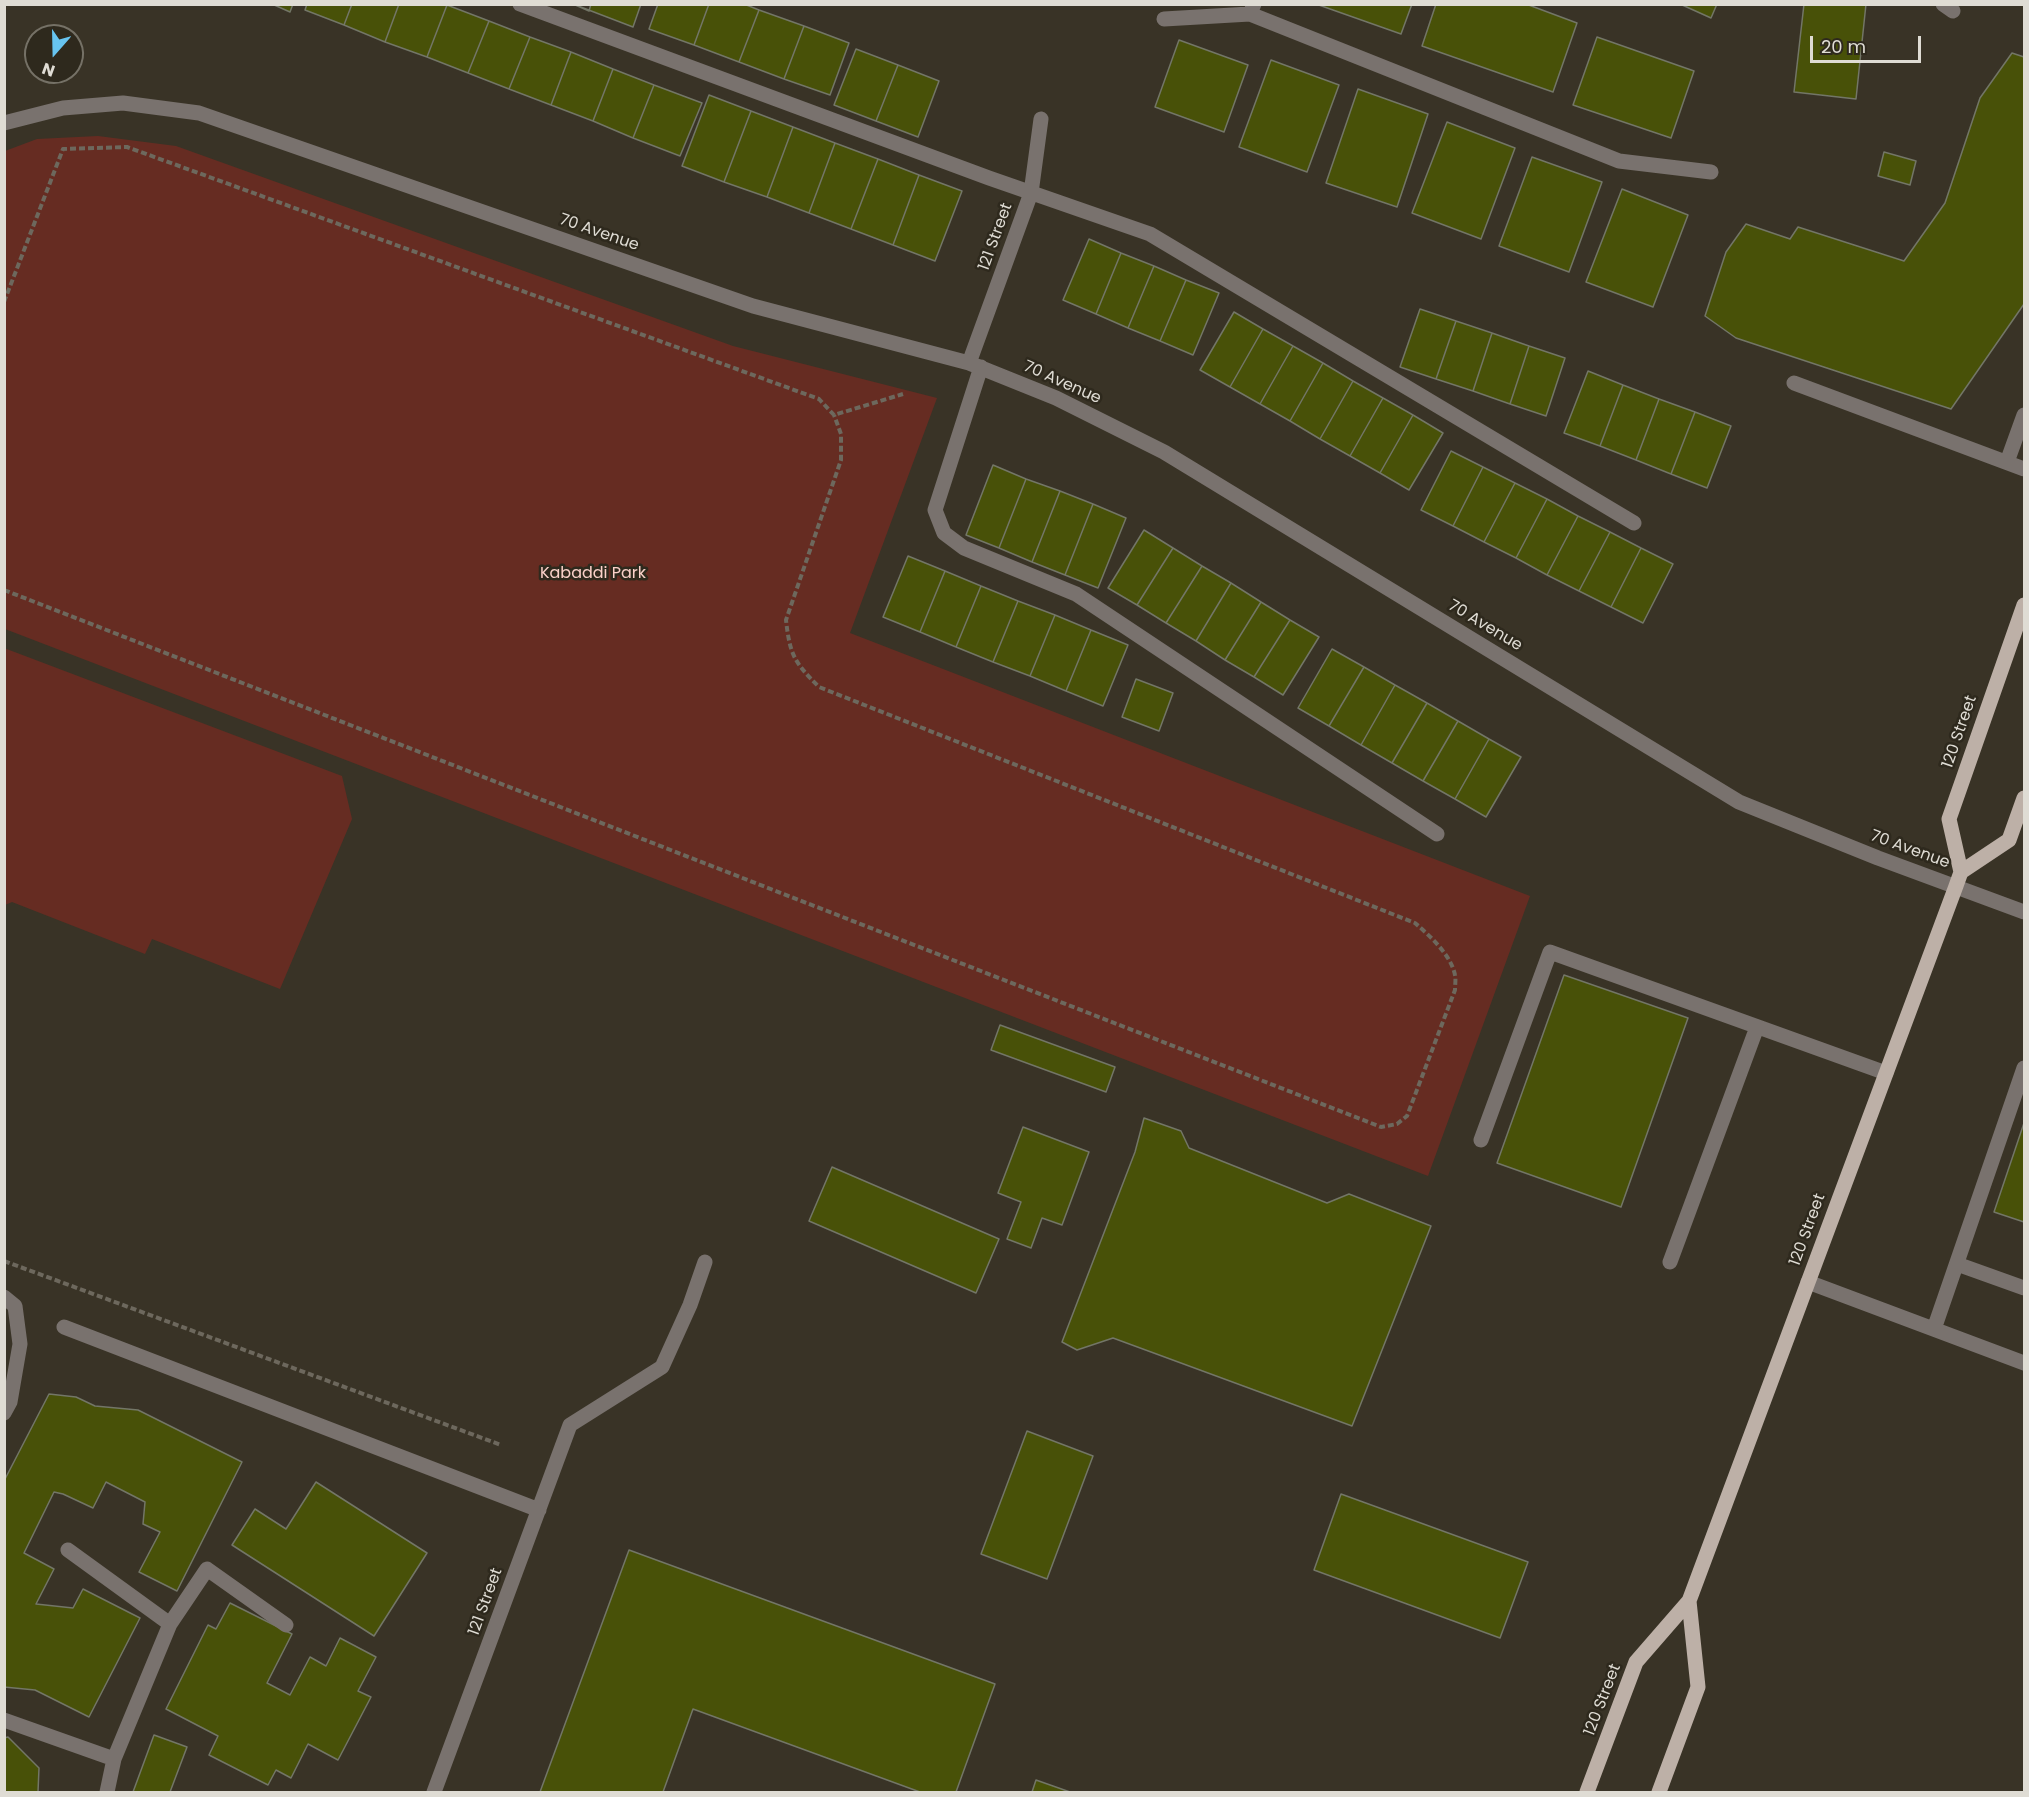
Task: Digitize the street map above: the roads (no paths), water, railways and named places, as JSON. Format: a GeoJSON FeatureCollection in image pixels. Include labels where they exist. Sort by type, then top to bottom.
{"type":"FeatureCollection","features":[{"type":"Feature","properties":{"kind":"main road","name":"120 Street"},"geometry":{"type":"LineString","coordinates":[[1587,1792],[1636,1662],[1689,1601],[1958,879],[1949,819],[2025,605]]}},
{"type":"Feature","properties":{"kind":"main road"},"geometry":{"type":"LineString","coordinates":[[1958,879],[2010,840],[2025,798]]}},
{"type":"Feature","properties":{"kind":"main road","name":"120 Street"},"geometry":{"type":"LineString","coordinates":[[1659,1792],[1698,1687],[1689,1601]]}},
{"type":"Feature","properties":{"kind":"street"},"geometry":{"type":"LineString","coordinates":[[520,4],[1030,193],[1149,234],[1634,523]]}},
{"type":"Feature","properties":{"kind":"street"},"geometry":{"type":"LineString","coordinates":[[1164,19],[1252,9],[1619,161],[1711,172]]}},
{"type":"Feature","properties":{"kind":"street","name":"70 Avenue"},"geometry":{"type":"LineString","coordinates":[[4,123],[63,108],[123,103],[199,113],[753,306],[975,365],[1056,398],[1164,452],[1739,802],[1878,858],[1958,879],[2025,912]]}},
{"type":"Feature","properties":{"kind":"street","name":"121 Street"},"geometry":{"type":"LineString","coordinates":[[1041,119],[1030,193],[975,365],[935,510],[944,532],[964,548],[1076,594],[1437,834]]}},
{"type":"Feature","properties":{"kind":"street"},"geometry":{"type":"LineString","coordinates":[[1794,383],[2025,469]]}},
{"type":"Feature","properties":{"kind":"street"},"geometry":{"type":"LineString","coordinates":[[2007,462],[2025,414]]}},
{"type":"Feature","properties":{"kind":"street"},"geometry":{"type":"LineString","coordinates":[[1481,1140],[1550,952],[1886,1073]]}},
{"type":"Feature","properties":{"kind":"street"},"geometry":{"type":"LineString","coordinates":[[1670,1262],[1756,1027]]}},
{"type":"Feature","properties":{"kind":"street"},"geometry":{"type":"LineString","coordinates":[[1934,1329],[2025,1068]]}},
{"type":"Feature","properties":{"kind":"street","name":"121 Street"},"geometry":{"type":"LineString","coordinates":[[434,1792],[570,1425],[663,1367],[690,1305],[705,1262]]}},
{"type":"Feature","properties":{"kind":"street"},"geometry":{"type":"LineString","coordinates":[[1957,1264],[2025,1288]]}},
{"type":"Feature","properties":{"kind":"street"},"geometry":{"type":"LineString","coordinates":[[1808,1282],[2025,1363]]}},
{"type":"Feature","properties":{"kind":"street"},"geometry":{"type":"LineString","coordinates":[[4,1298],[15,1306],[20,1344],[10,1402],[4,1413]]}},
{"type":"Feature","properties":{"kind":"street"},"geometry":{"type":"LineString","coordinates":[[64,1327],[539,1510]]}},
{"type":"Feature","properties":{"kind":"street"},"geometry":{"type":"LineString","coordinates":[[68,1550],[170,1624]]}},
{"type":"Feature","properties":{"kind":"street"},"geometry":{"type":"LineString","coordinates":[[107,1792],[114,1760],[170,1624],[207,1569],[286,1625]]}},
{"type":"Feature","properties":{"kind":"street"},"geometry":{"type":"LineString","coordinates":[[4,1720],[114,1760]]}},
{"type":"Feature","properties":{"kind":"park label","name":"Kabaddi Park"},"geometry":{"type":"Point","coordinates":[593,574]}}]}
